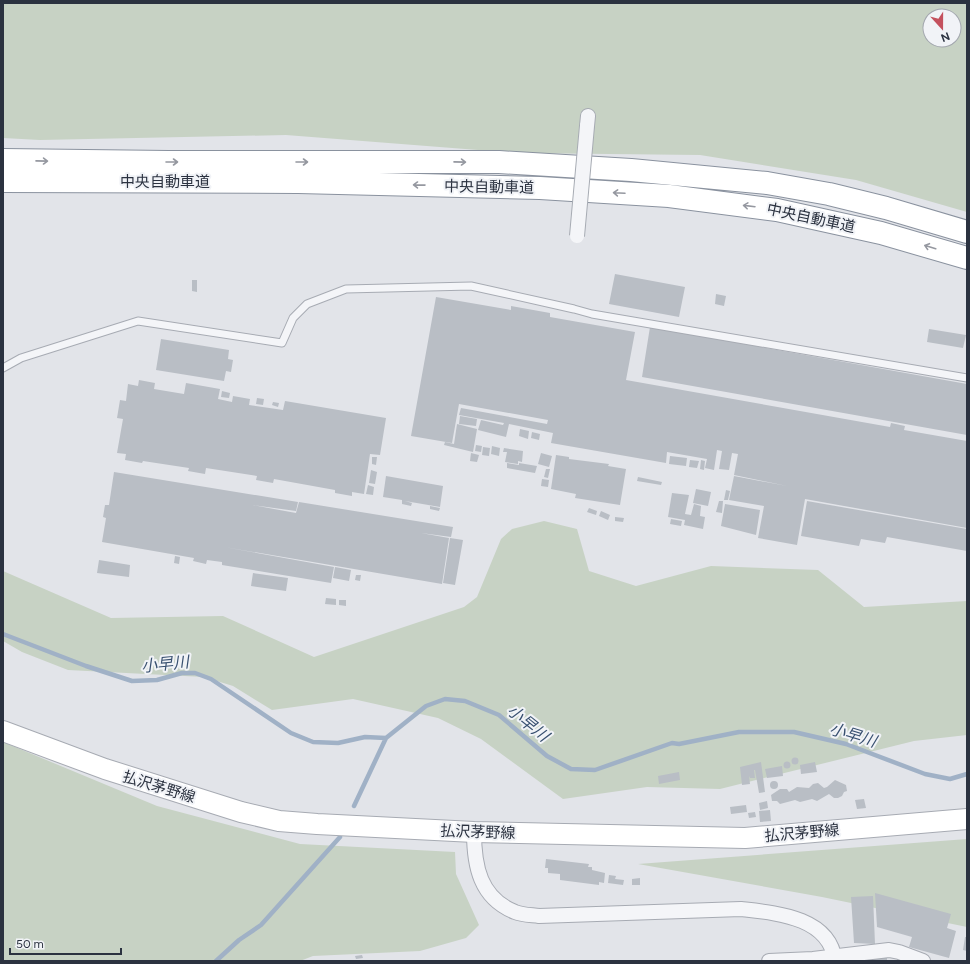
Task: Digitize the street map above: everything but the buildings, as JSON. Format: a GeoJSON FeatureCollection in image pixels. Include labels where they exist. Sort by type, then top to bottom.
{"type":"FeatureCollection","features":[{"type":"Feature","properties":{"kind":"highway","name":"中央自動車道"},"geometry":{"type":"LineString","coordinates":[[3,160],[168,162],[499,162],[631,170],[767,183],[829,194],[886,208],[967,232]]}},
{"type":"Feature","properties":{"kind":"highway","name":"中央自動車道"},"geometry":{"type":"LineString","coordinates":[[3,181],[298,182],[540,188],[669,196],[777,210],[881,233],[967,258]]}},
{"type":"Feature","properties":{"kind":"main road","name":"払沢茅野線"},"geometry":{"type":"LineString","coordinates":[[3,731],[105,770],[241,812],[279,821],[474,832],[745,838],[967,819]]}},
{"type":"Feature","properties":{"kind":"street"},"geometry":{"type":"LineString","coordinates":[[578,239],[588,121]]}},
{"type":"Feature","properties":{"kind":"street"},"geometry":{"type":"LineString","coordinates":[[474,832],[476,868],[483,886],[496,901],[516,912],[540,916],[741,909],[773,912],[805,922],[818,930],[829,942],[835,958]]}},
{"type":"Feature","properties":{"kind":"street"},"geometry":{"type":"LineString","coordinates":[[769,961],[835,958],[889,950],[923,961]]}},
{"type":"Feature","properties":{"kind":"lane"},"geometry":{"type":"LineString","coordinates":[[3,368],[21,358],[138,321],[282,343],[293,318],[307,304],[346,289],[471,286],[574,308],[592,314],[967,378]]}},
{"type":"Feature","properties":{"kind":"green space"},"geometry":{"type":"Polygon","coordinates":[[[3,3],[967,3],[967,212],[856,180],[700,155],[518,153],[286,135],[40,140],[3,138],[3,3]]]}},
{"type":"Feature","properties":{"kind":"green space"},"geometry":{"type":"Polygon","coordinates":[[[544,521],[577,529],[589,571],[636,586],[711,566],[818,570],[864,607],[967,601],[967,735],[914,741],[720,789],[647,787],[563,799],[481,739],[438,718],[353,699],[272,710],[233,686],[204,677],[68,670],[22,652],[3,641],[3,571],[111,618],[223,616],[314,657],[464,607],[477,597],[501,539],[512,529],[544,521]]]}},
{"type":"Feature","properties":{"kind":"green space"},"geometry":{"type":"Polygon","coordinates":[[[3,742],[157,806],[300,844],[455,852],[456,874],[479,925],[466,938],[420,951],[313,956],[300,961],[3,961],[3,742]]]}},
{"type":"Feature","properties":{"kind":"green space"},"geometry":{"type":"Polygon","coordinates":[[[967,839],[967,927],[822,897],[638,864],[967,839]]]}},
{"type":"Feature","properties":{"kind":"waterway","name":"小早川"},"geometry":{"type":"LineString","coordinates":[[3,634],[86,666],[132,681],[157,680],[182,673],[195,673],[211,679],[291,733],[313,742],[338,743],[365,737],[386,738],[426,706],[445,699],[465,701],[499,715],[547,756],[571,769],[595,770],[672,743],[679,744],[739,732],[794,732],[846,744],[925,774],[950,779],[967,774]]}},
{"type":"Feature","properties":{"kind":"waterway"},"geometry":{"type":"LineString","coordinates":[[354,806],[386,738]]}},
{"type":"Feature","properties":{"kind":"waterway"},"geometry":{"type":"LineString","coordinates":[[216,961],[239,940],[261,925],[340,837]]}}]}
